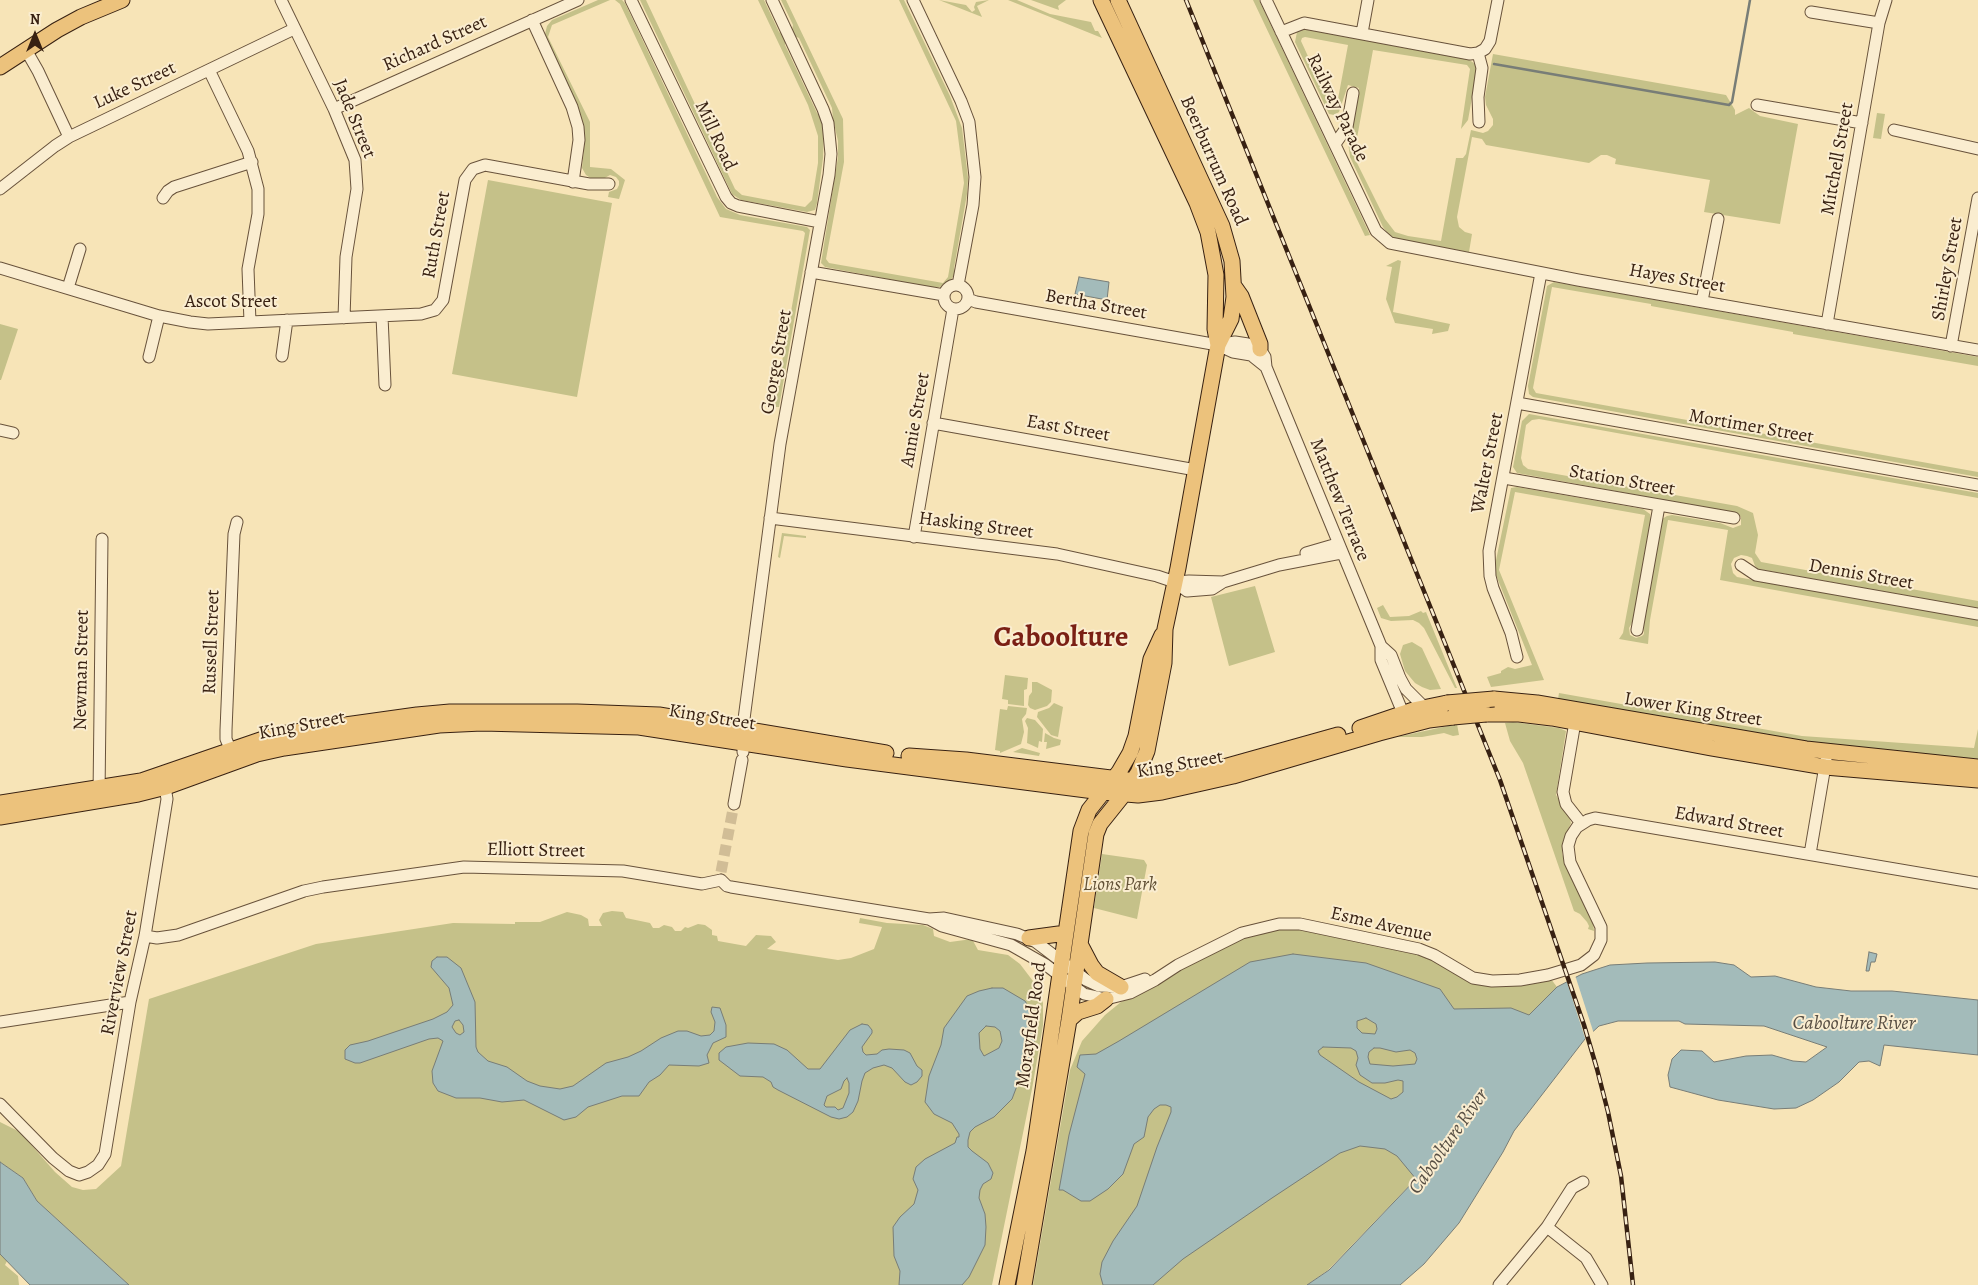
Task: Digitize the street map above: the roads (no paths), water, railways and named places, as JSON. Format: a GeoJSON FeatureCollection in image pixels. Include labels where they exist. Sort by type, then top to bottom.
{"type":"FeatureCollection","features":[{"type":"Feature","properties":{"kind":"main road","name":"Beerburrum Road"},"geometry":{"type":"LineString","coordinates":[[1101,0],[1197,204],[1208,232],[1216,275],[1215,328],[1218,345]]}},
{"type":"Feature","properties":{"kind":"main road","name":"Beerburrum Road"},"geometry":{"type":"LineString","coordinates":[[1118,0],[1222,226],[1232,261],[1234,286],[1231,319],[1218,345],[1165,629],[1164,662],[1150,737],[1144,759],[1128,788]]}},
{"type":"Feature","properties":{"kind":"main road"},"geometry":{"type":"LineString","coordinates":[[0,67],[81,17],[112,2]]}},
{"type":"Feature","properties":{"kind":"main road"},"geometry":{"type":"LineString","coordinates":[[1234,286],[1241,296],[1260,344],[1260,349]]}},
{"type":"Feature","properties":{"kind":"main road","name":"Beerburrum Road"},"geometry":{"type":"LineString","coordinates":[[1113,779],[1125,763],[1136,736],[1151,659],[1165,629]]}},
{"type":"Feature","properties":{"kind":"main road","name":"Lower King Street"},"geometry":{"type":"LineString","coordinates":[[1415,723],[1450,710],[1494,699],[1537,704],[1826,759],[1978,767]]}},
{"type":"Feature","properties":{"kind":"main road","name":"Lower King Street"},"geometry":{"type":"LineString","coordinates":[[1403,713],[1424,707],[1534,716],[1702,746],[1826,759],[1978,780]]}},
{"type":"Feature","properties":{"kind":"main road","name":"King Street"},"geometry":{"type":"LineString","coordinates":[[0,817],[164,781],[233,756],[263,753],[298,745],[411,728],[464,724],[633,726],[743,746],[1102,792],[1181,779],[1357,730],[1403,713]]}},
{"type":"Feature","properties":{"kind":"main road","name":"King Street"},"geometry":{"type":"LineString","coordinates":[[743,746],[869,751],[920,758],[995,763],[1113,779],[1138,795],[1162,792],[1233,776],[1415,723]]}},
{"type":"Feature","properties":{"kind":"main road","name":"Morayfield Road"},"geometry":{"type":"LineString","coordinates":[[1007,1285],[1032,1160],[1081,831],[1089,810],[1113,779]]}},
{"type":"Feature","properties":{"kind":"main road","name":"Morayfield Road"},"geometry":{"type":"LineString","coordinates":[[1024,1285],[1069,1020],[1096,834],[1100,824],[1128,788]]}},
{"type":"Feature","properties":{"kind":"main road","name":"King Street"},"geometry":{"type":"LineString","coordinates":[[0,803],[99,795]]}},
{"type":"Feature","properties":{"kind":"main road"},"geometry":{"type":"LineString","coordinates":[[1029,938],[1066,933]]}},
{"type":"Feature","properties":{"kind":"main road"},"geometry":{"type":"LineString","coordinates":[[1080,944],[1097,973],[1121,987]]}},
{"type":"Feature","properties":{"kind":"main road"},"geometry":{"type":"LineString","coordinates":[[1069,1020],[1078,1012],[1097,1006],[1106,999]]}},
{"type":"Feature","properties":{"kind":"street","name":"Jade Street"},"geometry":{"type":"LineString","coordinates":[[281,0],[349,143],[357,174],[355,207],[346,257],[344,318]]}},
{"type":"Feature","properties":{"kind":"street","name":"Richard Street"},"geometry":{"type":"LineString","coordinates":[[334,109],[578,0]]}},
{"type":"Feature","properties":{"kind":"street","name":"Mill Road"},"geometry":{"type":"LineString","coordinates":[[631,0],[726,198],[738,206],[820,222]]}},
{"type":"Feature","properties":{"kind":"street","name":"George Street"},"geometry":{"type":"LineString","coordinates":[[734,804],[743,746],[780,444],[831,154],[828,123],[772,0]]}},
{"type":"Feature","properties":{"kind":"street"},"geometry":{"type":"LineString","coordinates":[[913,0],[969,122],[975,177],[973,205],[958,285]]}},
{"type":"Feature","properties":{"kind":"street","name":"Railway Parade"},"geometry":{"type":"LineString","coordinates":[[1266,0],[1376,231]]}},
{"type":"Feature","properties":{"kind":"street"},"geometry":{"type":"LineString","coordinates":[[1362,33],[1368,0]]}},
{"type":"Feature","properties":{"kind":"street"},"geometry":{"type":"LineString","coordinates":[[1281,32],[1304,23],[1470,54],[1478,53],[1490,41],[1498,0]]}},
{"type":"Feature","properties":{"kind":"street","name":"Mitchell Street"},"geometry":{"type":"LineString","coordinates":[[1827,324],[1879,23],[1886,0]]}},
{"type":"Feature","properties":{"kind":"street"},"geometry":{"type":"LineString","coordinates":[[1810,12],[1879,23]]}},
{"type":"Feature","properties":{"kind":"street"},"geometry":{"type":"LineString","coordinates":[[532,20],[572,107],[578,127],[579,140],[573,182]]}},
{"type":"Feature","properties":{"kind":"street","name":"Luke Street"},"geometry":{"type":"LineString","coordinates":[[0,189],[69,137],[294,29]]}},
{"type":"Feature","properties":{"kind":"street"},"geometry":{"type":"LineString","coordinates":[[26,50],[69,137]]}},
{"type":"Feature","properties":{"kind":"street"},"geometry":{"type":"LineString","coordinates":[[1478,53],[1482,68],[1478,98],[1479,122]]}},
{"type":"Feature","properties":{"kind":"street"},"geometry":{"type":"LineString","coordinates":[[209,70],[252,162],[258,189],[259,202],[248,269],[250,322]]}},
{"type":"Feature","properties":{"kind":"street"},"geometry":{"type":"LineString","coordinates":[[1335,144],[1347,127],[1353,93]]}},
{"type":"Feature","properties":{"kind":"street"},"geometry":{"type":"LineString","coordinates":[[1757,105],[1862,123]]}},
{"type":"Feature","properties":{"kind":"street"},"geometry":{"type":"LineString","coordinates":[[1894,130],[1978,149]]}},
{"type":"Feature","properties":{"kind":"street"},"geometry":{"type":"LineString","coordinates":[[164,198],[168,191],[174,187],[252,162]]}},
{"type":"Feature","properties":{"kind":"street","name":"Ruth Street"},"geometry":{"type":"LineString","coordinates":[[438,308],[445,292],[465,180],[470,165],[485,165],[573,182],[598,185],[609,184]]}},
{"type":"Feature","properties":{"kind":"street","name":"Shirley Street"},"geometry":{"type":"LineString","coordinates":[[1952,346],[1978,198]]}},
{"type":"Feature","properties":{"kind":"street"},"geometry":{"type":"LineString","coordinates":[[1702,301],[1718,219]]}},
{"type":"Feature","properties":{"kind":"street","name":"Hayes Street"},"geometry":{"type":"LineString","coordinates":[[1376,231],[1390,243],[1541,273],[1978,350]]}},
{"type":"Feature","properties":{"kind":"street"},"geometry":{"type":"LineString","coordinates":[[68,288],[80,249]]}},
{"type":"Feature","properties":{"kind":"street","name":"Ascot Street"},"geometry":{"type":"LineString","coordinates":[[0,268],[159,316],[208,324],[421,314],[438,308]]}},
{"type":"Feature","properties":{"kind":"street"},"geometry":{"type":"LineString","coordinates":[[811,272],[944,295]]}},
{"type":"Feature","properties":{"kind":"street","name":"Walter Street"},"geometry":{"type":"LineString","coordinates":[[1517,657],[1511,633],[1492,588],[1489,551],[1541,273]]}},
{"type":"Feature","properties":{"kind":"street"},"geometry":{"type":"LineString","coordinates":[[958,285],[966,290],[968,299],[963,307],[953,309],[945,302],[944,295],[947,288],[958,285]]}},
{"type":"Feature","properties":{"kind":"street","name":"Bertha Street"},"geometry":{"type":"LineString","coordinates":[[968,299],[976,302],[1218,345]]}},
{"type":"Feature","properties":{"kind":"street","name":"Annie Street"},"geometry":{"type":"LineString","coordinates":[[914,536],[953,309]]}},
{"type":"Feature","properties":{"kind":"street"},"geometry":{"type":"LineString","coordinates":[[149,357],[159,316]]}},
{"type":"Feature","properties":{"kind":"street"},"geometry":{"type":"LineString","coordinates":[[382,316],[385,385]]}},
{"type":"Feature","properties":{"kind":"street"},"geometry":{"type":"LineString","coordinates":[[282,356],[287,320]]}},
{"type":"Feature","properties":{"kind":"street"},"geometry":{"type":"LineString","coordinates":[[1218,345],[1235,342],[1248,344],[1260,349]]}},
{"type":"Feature","properties":{"kind":"street"},"geometry":{"type":"LineString","coordinates":[[1218,345],[1233,352],[1255,357],[1266,367]]}},
{"type":"Feature","properties":{"kind":"street","name":"Matthew Terrace"},"geometry":{"type":"LineString","coordinates":[[1260,349],[1266,357],[1266,367],[1380,646],[1381,660],[1403,713],[1415,723]]}},
{"type":"Feature","properties":{"kind":"street","name":"Mortimer Street"},"geometry":{"type":"LineString","coordinates":[[1517,403],[1978,485]]}},
{"type":"Feature","properties":{"kind":"street","name":"East Street"},"geometry":{"type":"LineString","coordinates":[[933,423],[1196,470]]}},
{"type":"Feature","properties":{"kind":"street"},"geometry":{"type":"LineString","coordinates":[[0,430],[13,433]]}},
{"type":"Feature","properties":{"kind":"street","name":"Station Street"},"geometry":{"type":"LineString","coordinates":[[1504,478],[1734,518]]}},
{"type":"Feature","properties":{"kind":"street"},"geometry":{"type":"LineString","coordinates":[[1637,630],[1659,506]]}},
{"type":"Feature","properties":{"kind":"street","name":"Hasking Street"},"geometry":{"type":"LineString","coordinates":[[770,518],[1075,557],[1175,582],[1223,582],[1280,565],[1292,557],[1339,548]]}},
{"type":"Feature","properties":{"kind":"street","name":"Russell Street"},"geometry":{"type":"LineString","coordinates":[[233,756],[226,730],[234,534],[238,522]]}},
{"type":"Feature","properties":{"kind":"street","name":"Newman Street"},"geometry":{"type":"LineString","coordinates":[[99,795],[102,539]]}},
{"type":"Feature","properties":{"kind":"street","name":"Dennis Street"},"geometry":{"type":"LineString","coordinates":[[1741,565],[1756,575],[1978,614]]}},
{"type":"Feature","properties":{"kind":"street","name":"Matthew Terrace"},"geometry":{"type":"LineString","coordinates":[[1380,646],[1391,655],[1406,688],[1424,707]]}},
{"type":"Feature","properties":{"kind":"street"},"geometry":{"type":"LineString","coordinates":[[1575,722],[1563,792],[1566,804],[1581,823]]}},
{"type":"Feature","properties":{"kind":"street"},"geometry":{"type":"LineString","coordinates":[[1810,854],[1826,759]]}},
{"type":"Feature","properties":{"kind":"street","name":"Riverview Street"},"geometry":{"type":"LineString","coordinates":[[0,1104],[61,1166],[69,1171],[79,1174],[88,1172],[98,1165],[105,1154],[130,1002],[146,936],[167,799],[164,781]]}},
{"type":"Feature","properties":{"kind":"street","name":"Edward Street"},"geometry":{"type":"LineString","coordinates":[[1581,823],[1588,820],[1602,819],[1978,883]]}},
{"type":"Feature","properties":{"kind":"street","name":"Esme Avenue"},"geometry":{"type":"LineString","coordinates":[[1075,980],[1086,980],[1099,986],[1121,987],[1163,973],[1242,933],[1280,924],[1300,924],[1419,949],[1434,954],[1473,978],[1492,981],[1520,980],[1548,975],[1581,965],[1594,955],[1601,940],[1602,927],[1568,856],[1571,836],[1581,823]]}},
{"type":"Feature","properties":{"kind":"street","name":"Elliott Street"},"geometry":{"type":"LineString","coordinates":[[146,936],[158,938],[178,935],[304,891],[464,867],[623,871],[702,884],[721,876],[727,886],[731,887],[929,919],[944,918],[986,926],[1029,938],[1048,949],[1062,960],[1075,980]]}},
{"type":"Feature","properties":{"kind":"street","name":"Elliott Street"},"geometry":{"type":"LineString","coordinates":[[929,919],[942,926],[1010,945],[1046,965],[1060,976],[1075,980]]}},
{"type":"Feature","properties":{"kind":"street","name":"Esme Avenue"},"geometry":{"type":"LineString","coordinates":[[1106,999],[1130,993],[1155,980],[1163,973]]}},
{"type":"Feature","properties":{"kind":"street"},"geometry":{"type":"LineString","coordinates":[[1075,980],[1090,996],[1106,999]]}},
{"type":"Feature","properties":{"kind":"street"},"geometry":{"type":"LineString","coordinates":[[0,1022],[130,1002]]}},
{"type":"Feature","properties":{"kind":"street"},"geometry":{"type":"LineString","coordinates":[[1500,1285],[1547,1227],[1572,1188],[1583,1182]]}},
{"type":"Feature","properties":{"kind":"street"},"geometry":{"type":"LineString","coordinates":[[1547,1227],[1586,1258],[1602,1285]]}},
{"type":"Feature","properties":{"kind":"water"},"geometry":{"type":"Polygon","coordinates":[[[1079,277],[1109,282],[1107,300],[1075,294],[1079,277]]]}},
{"type":"Feature","properties":{"kind":"water"},"geometry":{"type":"Polygon","coordinates":[[[1869,952],[1877,954],[1875,962],[1871,962],[1869,971],[1866,971],[1869,952]]]}},
{"type":"Feature","properties":{"kind":"water","name":"Caboolture River"},"geometry":{"type":"Polygon","coordinates":[[[1293,954],[1366,963],[1440,989],[1454,1009],[1511,1008],[1529,1015],[1557,987],[1582,974],[1610,965],[1715,962],[1734,965],[1751,977],[1775,976],[1816,987],[1851,991],[1892,991],[1978,1000],[1978,1055],[1884,1045],[1880,1066],[1869,1061],[1859,1062],[1839,1082],[1813,1100],[1796,1108],[1774,1109],[1718,1100],[1670,1087],[1668,1075],[1672,1059],[1681,1050],[1702,1051],[1714,1062],[1746,1056],[1772,1055],[1793,1061],[1806,1062],[1827,1047],[1764,1026],[1685,1024],[1679,1021],[1618,1021],[1599,1026],[1585,1039],[1514,1131],[1459,1223],[1424,1264],[1400,1285],[1307,1285],[1329,1270],[1416,1179],[1397,1156],[1385,1149],[1360,1146],[1340,1153],[1272,1198],[1183,1259],[1153,1285],[1103,1285],[1100,1274],[1102,1262],[1113,1241],[1137,1206],[1171,1112],[1171,1107],[1160,1105],[1154,1109],[1148,1117],[1144,1137],[1134,1144],[1123,1174],[1108,1189],[1090,1201],[1081,1201],[1063,1190],[1059,1190],[1069,1135],[1085,1074],[1077,1067],[1080,1055],[1096,1054],[1250,962],[1293,954]],[[1366,1018],[1357,1021],[1357,1028],[1362,1033],[1375,1034],[1376,1024],[1366,1018]],[[1323,1047],[1318,1051],[1320,1055],[1359,1082],[1391,1099],[1403,1092],[1403,1081],[1372,1083],[1360,1075],[1356,1065],[1358,1058],[1356,1051],[1351,1048],[1323,1047]],[[1374,1048],[1369,1052],[1370,1064],[1393,1066],[1415,1064],[1417,1059],[1415,1053],[1410,1050],[1396,1052],[1374,1048]]]}},
{"type":"Feature","properties":{"kind":"water"},"geometry":{"type":"Polygon","coordinates":[[[437,957],[447,957],[461,968],[475,1002],[476,1047],[478,1052],[488,1061],[507,1067],[527,1081],[540,1086],[560,1089],[573,1086],[606,1063],[628,1057],[661,1038],[678,1031],[687,1031],[701,1036],[710,1035],[714,1031],[715,1022],[711,1012],[712,1007],[720,1008],[726,1025],[726,1037],[713,1043],[707,1055],[709,1063],[699,1066],[669,1065],[660,1075],[649,1082],[639,1096],[622,1096],[588,1107],[576,1117],[564,1120],[524,1100],[502,1102],[480,1098],[456,1098],[438,1091],[433,1083],[432,1071],[443,1041],[438,1038],[429,1039],[360,1063],[345,1059],[345,1050],[350,1045],[368,1041],[433,1019],[447,1012],[453,1005],[449,988],[431,967],[432,961],[437,957]],[[459,1020],[455,1021],[452,1027],[460,1035],[464,1032],[463,1025],[459,1020]]]}},
{"type":"Feature","properties":{"kind":"water"},"geometry":{"type":"Polygon","coordinates":[[[1003,988],[1025,1001],[1033,1014],[1036,1027],[1035,1039],[1029,1059],[1024,1062],[1023,1070],[1012,1099],[994,1117],[975,1127],[970,1132],[968,1140],[968,1147],[988,1163],[993,1173],[991,1179],[983,1184],[979,1198],[985,1214],[985,1245],[969,1277],[962,1285],[899,1285],[900,1271],[894,1256],[893,1227],[900,1217],[914,1204],[918,1190],[913,1179],[916,1167],[925,1159],[955,1143],[957,1137],[959,1137],[952,1123],[934,1114],[925,1102],[929,1076],[941,1045],[944,1028],[967,996],[979,991],[1003,988]],[[986,1026],[979,1033],[980,1049],[984,1056],[999,1048],[1002,1041],[1000,1031],[995,1027],[986,1026]]]}},
{"type":"Feature","properties":{"kind":"water"},"geometry":{"type":"Polygon","coordinates":[[[862,1024],[868,1025],[872,1033],[862,1047],[866,1055],[877,1054],[882,1050],[889,1049],[904,1050],[910,1053],[917,1066],[922,1070],[922,1076],[911,1085],[905,1082],[892,1068],[884,1065],[873,1068],[865,1073],[858,1101],[853,1112],[847,1117],[839,1119],[831,1117],[778,1090],[763,1077],[740,1076],[719,1060],[719,1053],[726,1047],[748,1043],[774,1044],[787,1050],[808,1069],[820,1069],[850,1030],[862,1024]],[[847,1078],[841,1089],[827,1096],[824,1105],[826,1107],[835,1107],[838,1110],[843,1108],[849,1093],[847,1078]]]}},
{"type":"Feature","properties":{"kind":"water"},"geometry":{"type":"Polygon","coordinates":[[[0,1162],[23,1178],[37,1201],[129,1285],[30,1285],[0,1254],[0,1162]]]}},
{"type":"Feature","properties":{"kind":"waterway"},"geometry":{"type":"LineString","coordinates":[[1494,64],[1729,105],[1732,102],[1750,0]]}},
{"type":"Feature","properties":{"kind":"tunnel"},"geometry":{"type":"LineString","coordinates":[[721,872],[734,804]]}},
{"type":"Feature","properties":{"kind":"railway"},"geometry":{"type":"LineString","coordinates":[[1186,0],[1500,780],[1584,1025],[1597,1069],[1621,1176],[1633,1285]]}},
{"type":"Feature","properties":{"kind":"district","name":"Caboolture"},"geometry":{"type":"Point","coordinates":[1061,639]}},
{"type":"Feature","properties":{"kind":"park label","name":"Lions Park"},"geometry":{"type":"Point","coordinates":[1120,885]}}]}
